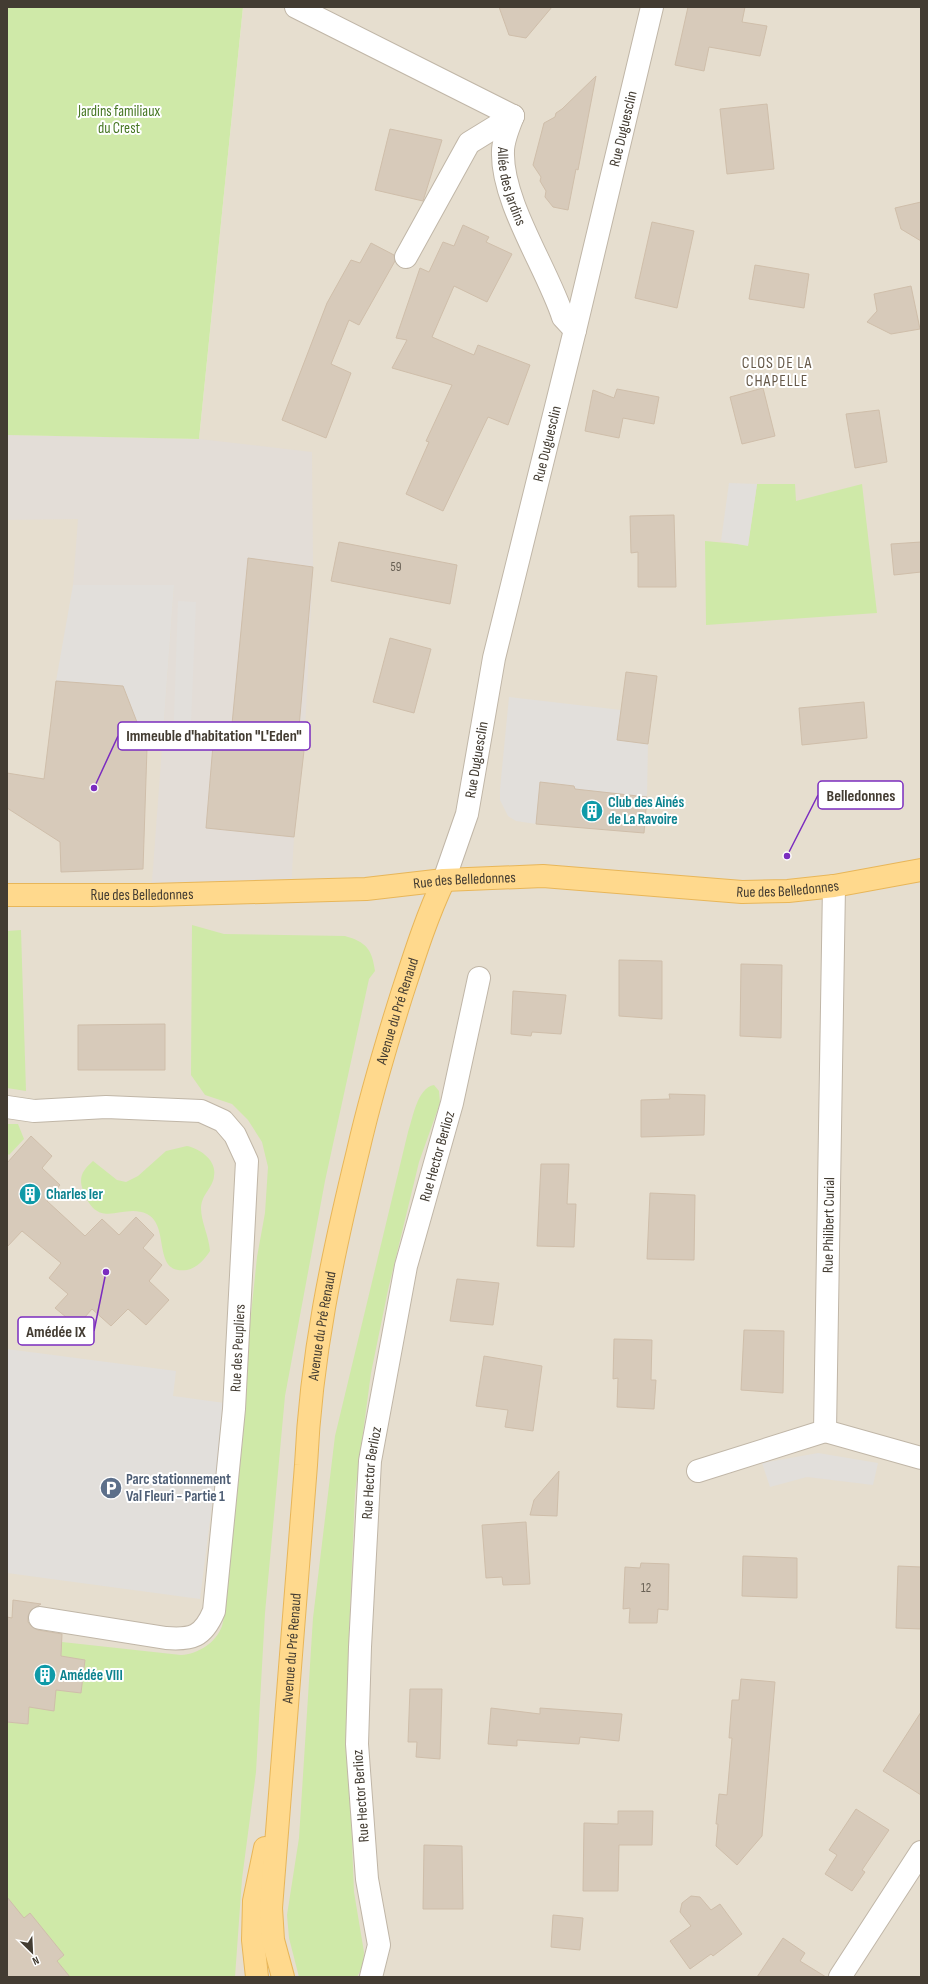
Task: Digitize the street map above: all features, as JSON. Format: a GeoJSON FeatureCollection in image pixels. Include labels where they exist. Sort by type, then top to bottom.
{"type":"FeatureCollection","features":[{"type":"Feature","properties":{"kind":"main road","name":"Rue des Belledonnes"},"geometry":{"type":"LineString","coordinates":[[7,895],[151,895],[366,889],[444,880],[543,876],[742,892],[788,891],[834,886],[921,870]]}},
{"type":"Feature","properties":{"kind":"main road","name":"Avenue du Pré Renaud"},"geometry":{"type":"LineString","coordinates":[[283,1977],[273,1940],[271,1908],[308,1421],[316,1350],[333,1255],[375,1079],[429,911],[444,880]]}},
{"type":"Feature","properties":{"kind":"main road","name":"Avenue du Pré Renaud"},"geometry":{"type":"LineString","coordinates":[[257,1977],[252,1940],[254,1901],[261,1860],[281,1787]]}},
{"type":"Feature","properties":{"kind":"street"},"geometry":{"type":"LineString","coordinates":[[296,7],[513,116]]}},
{"type":"Feature","properties":{"kind":"street","name":"Rue Duguesclin"},"geometry":{"type":"LineString","coordinates":[[444,880],[467,814],[494,658],[575,330],[652,7]]}},
{"type":"Feature","properties":{"kind":"street","name":"Allée des Jardins"},"geometry":{"type":"LineString","coordinates":[[406,257],[469,143],[513,116]]}},
{"type":"Feature","properties":{"kind":"street","name":"Allée des Jardins"},"geometry":{"type":"LineString","coordinates":[[513,116],[503,150],[505,172],[516,209],[562,317],[575,330]]}},
{"type":"Feature","properties":{"kind":"street","name":"Rue Philibert Curial"},"geometry":{"type":"LineString","coordinates":[[825,1431],[834,886]]}},
{"type":"Feature","properties":{"kind":"street","name":"Rue Hector Berlioz"},"geometry":{"type":"LineString","coordinates":[[371,1977],[379,1945],[367,1879],[357,1744],[360,1646],[370,1461],[406,1266],[452,1103],[479,978]]}},
{"type":"Feature","properties":{"kind":"street","name":"Rue des Peupliers"},"geometry":{"type":"LineString","coordinates":[[7,1107],[34,1111],[106,1107],[201,1111],[223,1121],[235,1135],[248,1161],[234,1409],[214,1611],[208,1626],[196,1635],[181,1639],[166,1638],[40,1618]]}},
{"type":"Feature","properties":{"kind":"street"},"geometry":{"type":"LineString","coordinates":[[698,1471],[825,1431],[921,1458]]}},
{"type":"Feature","properties":{"kind":"street"},"geometry":{"type":"LineString","coordinates":[[840,1977],[921,1852]]}},
{"type":"Feature","properties":{"kind":"shaded area"},"geometry":{"type":"Polygon","coordinates":[[[243,7],[921,7],[921,1977],[7,1977],[7,435],[199,439],[243,7]]]}},
{"type":"Feature","properties":{"kind":"shaded area"},"geometry":{"type":"Polygon","coordinates":[[[7,435],[199,439],[312,452],[313,567],[304,751],[294,837],[291,890],[151,895],[174,586],[73,585],[78,519],[7,520],[7,435]]]}},
{"type":"Feature","properties":{"kind":"shaded area"},"geometry":{"type":"Polygon","coordinates":[[[729,483],[757,484],[748,546],[721,541],[729,483]]]}},
{"type":"Feature","properties":{"kind":"shaded area"},"geometry":{"type":"Polygon","coordinates":[[[73,585],[174,585],[162,747],[147,748],[123,686],[56,681],[73,585]]]}},
{"type":"Feature","properties":{"kind":"shaded area"},"geometry":{"type":"Polygon","coordinates":[[[178,601],[196,602],[190,747],[173,746],[178,601]]]}},
{"type":"Feature","properties":{"kind":"shaded area"},"geometry":{"type":"Polygon","coordinates":[[[509,697],[621,710],[617,740],[648,744],[647,797],[575,789],[540,782],[536,824],[516,821],[508,816],[500,800],[500,789],[509,697]]]}},
{"type":"Feature","properties":{"kind":"shaded area","name":"Parc stationnement Val Fleuri - Partie 1"},"geometry":{"type":"Polygon","coordinates":[[[7,1349],[176,1371],[173,1396],[225,1403],[200,1599],[7,1573],[7,1349]]]}},
{"type":"Feature","properties":{"kind":"shaded area"},"geometry":{"type":"Polygon","coordinates":[[[818,1453],[878,1463],[873,1485],[807,1477],[770,1487],[762,1463],[818,1453]]]}},
{"type":"Feature","properties":{"kind":"green space","name":"Jardins familiaux du Crest"},"geometry":{"type":"Polygon","coordinates":[[[7,7],[243,7],[199,439],[7,435],[7,7]]]}},
{"type":"Feature","properties":{"kind":"green space"},"geometry":{"type":"Polygon","coordinates":[[[757,484],[795,484],[796,501],[862,484],[877,613],[706,625],[705,541],[748,545],[757,484]]]}},
{"type":"Feature","properties":{"kind":"green space"},"geometry":{"type":"Polygon","coordinates":[[[192,925],[224,934],[345,936],[358,941],[367,948],[372,957],[375,971],[369,979],[325,1181],[285,1396],[265,1613],[256,1772],[242,1879],[235,1977],[70,1977],[57,1961],[64,1955],[31,1914],[24,1918],[7,1904],[7,1722],[28,1724],[29,1707],[56,1690],[81,1693],[85,1660],[61,1656],[62,1642],[181,1655],[200,1650],[211,1642],[219,1632],[224,1619],[243,1438],[247,1353],[257,1257],[265,1213],[268,1167],[262,1142],[248,1120],[232,1104],[205,1095],[191,1075],[192,925]]]}},
{"type":"Feature","properties":{"kind":"green space"},"geometry":{"type":"Polygon","coordinates":[[[21,930],[26,1091],[7,1088],[7,931],[21,930]]]}},
{"type":"Feature","properties":{"kind":"green space"},"geometry":{"type":"Polygon","coordinates":[[[434,1085],[439,1091],[440,1103],[419,1162],[388,1290],[371,1373],[355,1493],[349,1636],[349,1766],[354,1892],[364,1952],[363,1966],[357,1977],[299,1977],[289,1938],[287,1915],[299,1838],[313,1618],[335,1436],[408,1132],[416,1104],[423,1092],[428,1087],[434,1085]]]}},
{"type":"Feature","properties":{"kind":"green space"},"geometry":{"type":"Polygon","coordinates":[[[7,1124],[18,1124],[24,1139],[9,1155],[7,1153],[7,1124]]]}},
{"type":"Feature","properties":{"kind":"green space"},"geometry":{"type":"Polygon","coordinates":[[[187,1146],[192,1147],[202,1153],[213,1165],[214,1176],[212,1184],[203,1198],[201,1208],[202,1219],[210,1251],[203,1260],[194,1267],[187,1270],[176,1270],[169,1265],[165,1258],[158,1229],[154,1220],[147,1214],[138,1211],[111,1214],[96,1210],[89,1203],[83,1190],[81,1177],[93,1161],[117,1180],[126,1182],[138,1176],[166,1151],[187,1146]]]}},
{"type":"Feature","properties":{"kind":"building"},"geometry":{"type":"Polygon","coordinates":[[[499,7],[552,7],[526,38],[509,35],[499,7]]]}},
{"type":"Feature","properties":{"kind":"building"},"geometry":{"type":"Polygon","coordinates":[[[688,7],[745,7],[742,22],[767,26],[760,56],[709,47],[704,71],[675,65],[688,7]]]}},
{"type":"Feature","properties":{"kind":"building"},"geometry":{"type":"Polygon","coordinates":[[[596,76],[578,170],[576,169],[568,210],[553,207],[545,197],[546,191],[540,181],[541,177],[533,165],[544,123],[555,117],[556,113],[596,76]]]}},
{"type":"Feature","properties":{"kind":"building"},"geometry":{"type":"Polygon","coordinates":[[[767,104],[774,169],[727,174],[720,109],[767,104]]]}},
{"type":"Feature","properties":{"kind":"building"},"geometry":{"type":"Polygon","coordinates":[[[390,129],[442,140],[423,201],[375,190],[390,129]]]}},
{"type":"Feature","properties":{"kind":"building"},"geometry":{"type":"Polygon","coordinates":[[[921,202],[921,241],[901,229],[895,208],[921,202]]]}},
{"type":"Feature","properties":{"kind":"building"},"geometry":{"type":"Polygon","coordinates":[[[652,222],[694,231],[677,308],[635,298],[652,222]]]}},
{"type":"Feature","properties":{"kind":"building"},"geometry":{"type":"Polygon","coordinates":[[[463,225],[489,237],[486,242],[512,254],[487,302],[454,286],[432,337],[474,355],[478,345],[530,365],[508,425],[488,417],[443,511],[406,494],[429,442],[426,441],[452,385],[392,368],[407,340],[396,338],[420,268],[429,272],[443,242],[454,246],[463,225]]]}},
{"type":"Feature","properties":{"kind":"building"},"geometry":{"type":"Polygon","coordinates":[[[371,243],[394,255],[395,261],[359,325],[349,320],[331,364],[351,373],[326,438],[282,420],[327,303],[351,260],[360,263],[371,243]]]}},
{"type":"Feature","properties":{"kind":"building"},"geometry":{"type":"Polygon","coordinates":[[[755,265],[809,274],[804,308],[749,299],[755,265]]]}},
{"type":"Feature","properties":{"kind":"building"},"geometry":{"type":"Polygon","coordinates":[[[911,286],[920,329],[891,334],[867,322],[877,311],[874,294],[911,286]]]}},
{"type":"Feature","properties":{"kind":"building"},"geometry":{"type":"Polygon","coordinates":[[[763,388],[775,436],[742,444],[730,397],[763,388]]]}},
{"type":"Feature","properties":{"kind":"building"},"geometry":{"type":"Polygon","coordinates":[[[617,389],[659,397],[654,424],[623,418],[619,438],[585,431],[593,390],[614,398],[617,389]]]}},
{"type":"Feature","properties":{"kind":"building"},"geometry":{"type":"Polygon","coordinates":[[[879,410],[887,462],[855,468],[846,414],[879,410]]]}},
{"type":"Feature","properties":{"kind":"building"},"geometry":{"type":"Polygon","coordinates":[[[674,515],[676,587],[638,587],[638,552],[631,553],[630,516],[674,515]]]}},
{"type":"Feature","properties":{"kind":"building"},"geometry":{"type":"Polygon","coordinates":[[[339,542],[457,565],[450,604],[331,581],[339,542]]]}},
{"type":"Feature","properties":{"kind":"building"},"geometry":{"type":"Polygon","coordinates":[[[921,542],[921,572],[894,575],[891,544],[921,542]]]}},
{"type":"Feature","properties":{"kind":"building"},"geometry":{"type":"Polygon","coordinates":[[[248,558],[313,567],[297,750],[304,751],[294,837],[206,828],[213,745],[230,745],[248,558]]]}},
{"type":"Feature","properties":{"kind":"building"},"geometry":{"type":"Polygon","coordinates":[[[390,638],[431,649],[414,713],[373,702],[390,638]]]}},
{"type":"Feature","properties":{"kind":"building"},"geometry":{"type":"Polygon","coordinates":[[[626,672],[657,676],[648,744],[617,740],[626,672]]]}},
{"type":"Feature","properties":{"kind":"building"},"geometry":{"type":"Polygon","coordinates":[[[56,681],[123,686],[147,748],[143,869],[61,872],[60,842],[7,808],[7,773],[44,779],[56,681]]]}},
{"type":"Feature","properties":{"kind":"building"},"geometry":{"type":"Polygon","coordinates":[[[864,702],[867,738],[802,745],[799,708],[864,702]]]}},
{"type":"Feature","properties":{"kind":"building","name":"Club des Ainés de La Ravoire"},"geometry":{"type":"Polygon","coordinates":[[[540,782],[574,786],[575,789],[647,797],[644,833],[536,824],[540,782]]]}},
{"type":"Feature","properties":{"kind":"building"},"geometry":{"type":"Polygon","coordinates":[[[619,960],[662,961],[662,1019],[619,1016],[619,960]]]}},
{"type":"Feature","properties":{"kind":"building"},"geometry":{"type":"Polygon","coordinates":[[[741,964],[782,965],[781,1038],[740,1036],[741,964]]]}},
{"type":"Feature","properties":{"kind":"building"},"geometry":{"type":"Polygon","coordinates":[[[513,991],[566,995],[561,1034],[532,1032],[531,1036],[511,1034],[513,991]]]}},
{"type":"Feature","properties":{"kind":"building"},"geometry":{"type":"Polygon","coordinates":[[[165,1024],[165,1070],[78,1070],[78,1025],[165,1024]]]}},
{"type":"Feature","properties":{"kind":"building"},"geometry":{"type":"Polygon","coordinates":[[[669,1094],[705,1095],[704,1135],[641,1137],[641,1100],[670,1099],[669,1094]]]}},
{"type":"Feature","properties":{"kind":"building"},"geometry":{"type":"Polygon","coordinates":[[[31,1136],[52,1156],[42,1168],[60,1185],[47,1201],[85,1236],[102,1219],[119,1235],[136,1217],[154,1235],[143,1248],[162,1265],[149,1281],[169,1300],[146,1325],[128,1309],[111,1326],[92,1309],[77,1326],[55,1308],[68,1294],[49,1278],[61,1263],[22,1231],[7,1247],[7,1163],[31,1136]]]}},
{"type":"Feature","properties":{"kind":"building"},"geometry":{"type":"Polygon","coordinates":[[[541,1164],[569,1164],[567,1204],[576,1204],[574,1247],[537,1246],[541,1164]]]}},
{"type":"Feature","properties":{"kind":"building"},"geometry":{"type":"Polygon","coordinates":[[[650,1193],[695,1195],[694,1260],[647,1259],[650,1193]]]}},
{"type":"Feature","properties":{"kind":"building"},"geometry":{"type":"Polygon","coordinates":[[[457,1279],[499,1283],[493,1325],[450,1321],[457,1279]]]}},
{"type":"Feature","properties":{"kind":"building"},"geometry":{"type":"Polygon","coordinates":[[[744,1330],[784,1331],[783,1393],[741,1390],[744,1330]]]}},
{"type":"Feature","properties":{"kind":"building"},"geometry":{"type":"Polygon","coordinates":[[[614,1339],[652,1340],[651,1380],[656,1380],[654,1409],[617,1407],[618,1378],[613,1379],[614,1339]]]}},
{"type":"Feature","properties":{"kind":"building"},"geometry":{"type":"Polygon","coordinates":[[[484,1356],[542,1366],[533,1431],[505,1427],[508,1410],[476,1406],[484,1356]]]}},
{"type":"Feature","properties":{"kind":"building"},"geometry":{"type":"Polygon","coordinates":[[[559,1471],[557,1516],[530,1515],[534,1500],[559,1471]]]}},
{"type":"Feature","properties":{"kind":"building"},"geometry":{"type":"Polygon","coordinates":[[[526,1522],[530,1584],[503,1585],[502,1577],[486,1578],[482,1525],[526,1522]]]}},
{"type":"Feature","properties":{"kind":"building"},"geometry":{"type":"Polygon","coordinates":[[[743,1556],[797,1558],[797,1598],[742,1596],[743,1556]]]}},
{"type":"Feature","properties":{"kind":"building"},"geometry":{"type":"Polygon","coordinates":[[[641,1563],[669,1564],[668,1610],[658,1609],[657,1623],[629,1623],[630,1608],[623,1609],[625,1567],[640,1568],[641,1563]]]}},
{"type":"Feature","properties":{"kind":"building"},"geometry":{"type":"Polygon","coordinates":[[[898,1566],[921,1567],[921,1629],[896,1628],[898,1566]]]}},
{"type":"Feature","properties":{"kind":"building","name":"Amédée VIII"},"geometry":{"type":"Polygon","coordinates":[[[13,1600],[41,1604],[31,1610],[28,1616],[28,1622],[32,1627],[38,1630],[62,1634],[61,1656],[85,1660],[81,1693],[56,1690],[54,1711],[29,1707],[28,1724],[7,1722],[7,1617],[12,1618],[13,1600]]]}},
{"type":"Feature","properties":{"kind":"building"},"geometry":{"type":"Polygon","coordinates":[[[741,1679],[775,1682],[762,1836],[737,1865],[716,1846],[718,1824],[716,1824],[719,1794],[727,1795],[732,1738],[729,1738],[732,1700],[739,1700],[741,1679]]]}},
{"type":"Feature","properties":{"kind":"building"},"geometry":{"type":"Polygon","coordinates":[[[410,1689],[442,1689],[440,1759],[416,1757],[417,1742],[408,1742],[410,1689]]]}},
{"type":"Feature","properties":{"kind":"building"},"geometry":{"type":"Polygon","coordinates":[[[491,1708],[540,1714],[540,1708],[622,1714],[619,1741],[580,1737],[579,1744],[517,1740],[517,1746],[488,1744],[491,1708]]]}},
{"type":"Feature","properties":{"kind":"building"},"geometry":{"type":"Polygon","coordinates":[[[921,1712],[921,1795],[883,1771],[921,1712]]]}},
{"type":"Feature","properties":{"kind":"building"},"geometry":{"type":"Polygon","coordinates":[[[856,1809],[889,1830],[862,1870],[865,1872],[852,1891],[825,1874],[837,1855],[829,1850],[856,1809]]]}},
{"type":"Feature","properties":{"kind":"building"},"geometry":{"type":"Polygon","coordinates":[[[618,1811],[653,1811],[652,1845],[619,1845],[618,1891],[583,1891],[584,1823],[618,1824],[618,1811]]]}},
{"type":"Feature","properties":{"kind":"building"},"geometry":{"type":"Polygon","coordinates":[[[424,1845],[462,1846],[463,1909],[423,1909],[424,1845]]]}},
{"type":"Feature","properties":{"kind":"building"},"geometry":{"type":"Polygon","coordinates":[[[691,1896],[700,1897],[711,1910],[720,1904],[742,1934],[713,1956],[711,1954],[690,1969],[670,1941],[691,1926],[680,1912],[682,1903],[691,1896]]]}},
{"type":"Feature","properties":{"kind":"building"},"geometry":{"type":"Polygon","coordinates":[[[7,1897],[24,1918],[30,1913],[64,1955],[57,1961],[70,1977],[7,1977],[7,1897]]]}},
{"type":"Feature","properties":{"kind":"building"},"geometry":{"type":"Polygon","coordinates":[[[553,1915],[583,1918],[580,1950],[551,1947],[553,1915]]]}},
{"type":"Feature","properties":{"kind":"building"},"geometry":{"type":"Polygon","coordinates":[[[783,1938],[805,1953],[800,1961],[826,1977],[757,1977],[783,1938]]]}},
{"type":"Feature","properties":{"kind":"place","name":"Immeuble d'habitation \"L'Eden\""},"geometry":{"type":"Point","coordinates":[94,788]}},
{"type":"Feature","properties":{"kind":"place","name":"Club des Ainés de La Ravoire"},"geometry":{"type":"Point","coordinates":[592,811]}},
{"type":"Feature","properties":{"kind":"place","name":"Belledonnes"},"geometry":{"type":"Point","coordinates":[787,856]}},
{"type":"Feature","properties":{"kind":"place","name":"Charles Ier"},"geometry":{"type":"Point","coordinates":[30,1194]}},
{"type":"Feature","properties":{"kind":"place","name":"Amédée IX"},"geometry":{"type":"Point","coordinates":[106,1272]}},
{"type":"Feature","properties":{"kind":"place","name":"Parc stationnement Val Fleuri - Partie 1"},"geometry":{"type":"Point","coordinates":[111,1488]}},
{"type":"Feature","properties":{"kind":"place","name":"Amédée VIII"},"geometry":{"type":"Point","coordinates":[45,1675]}},
{"type":"Feature","properties":{"kind":"district","name":"CLOS DE LA CHAPELLE"},"geometry":{"type":"Point","coordinates":[777,372]}}]}
